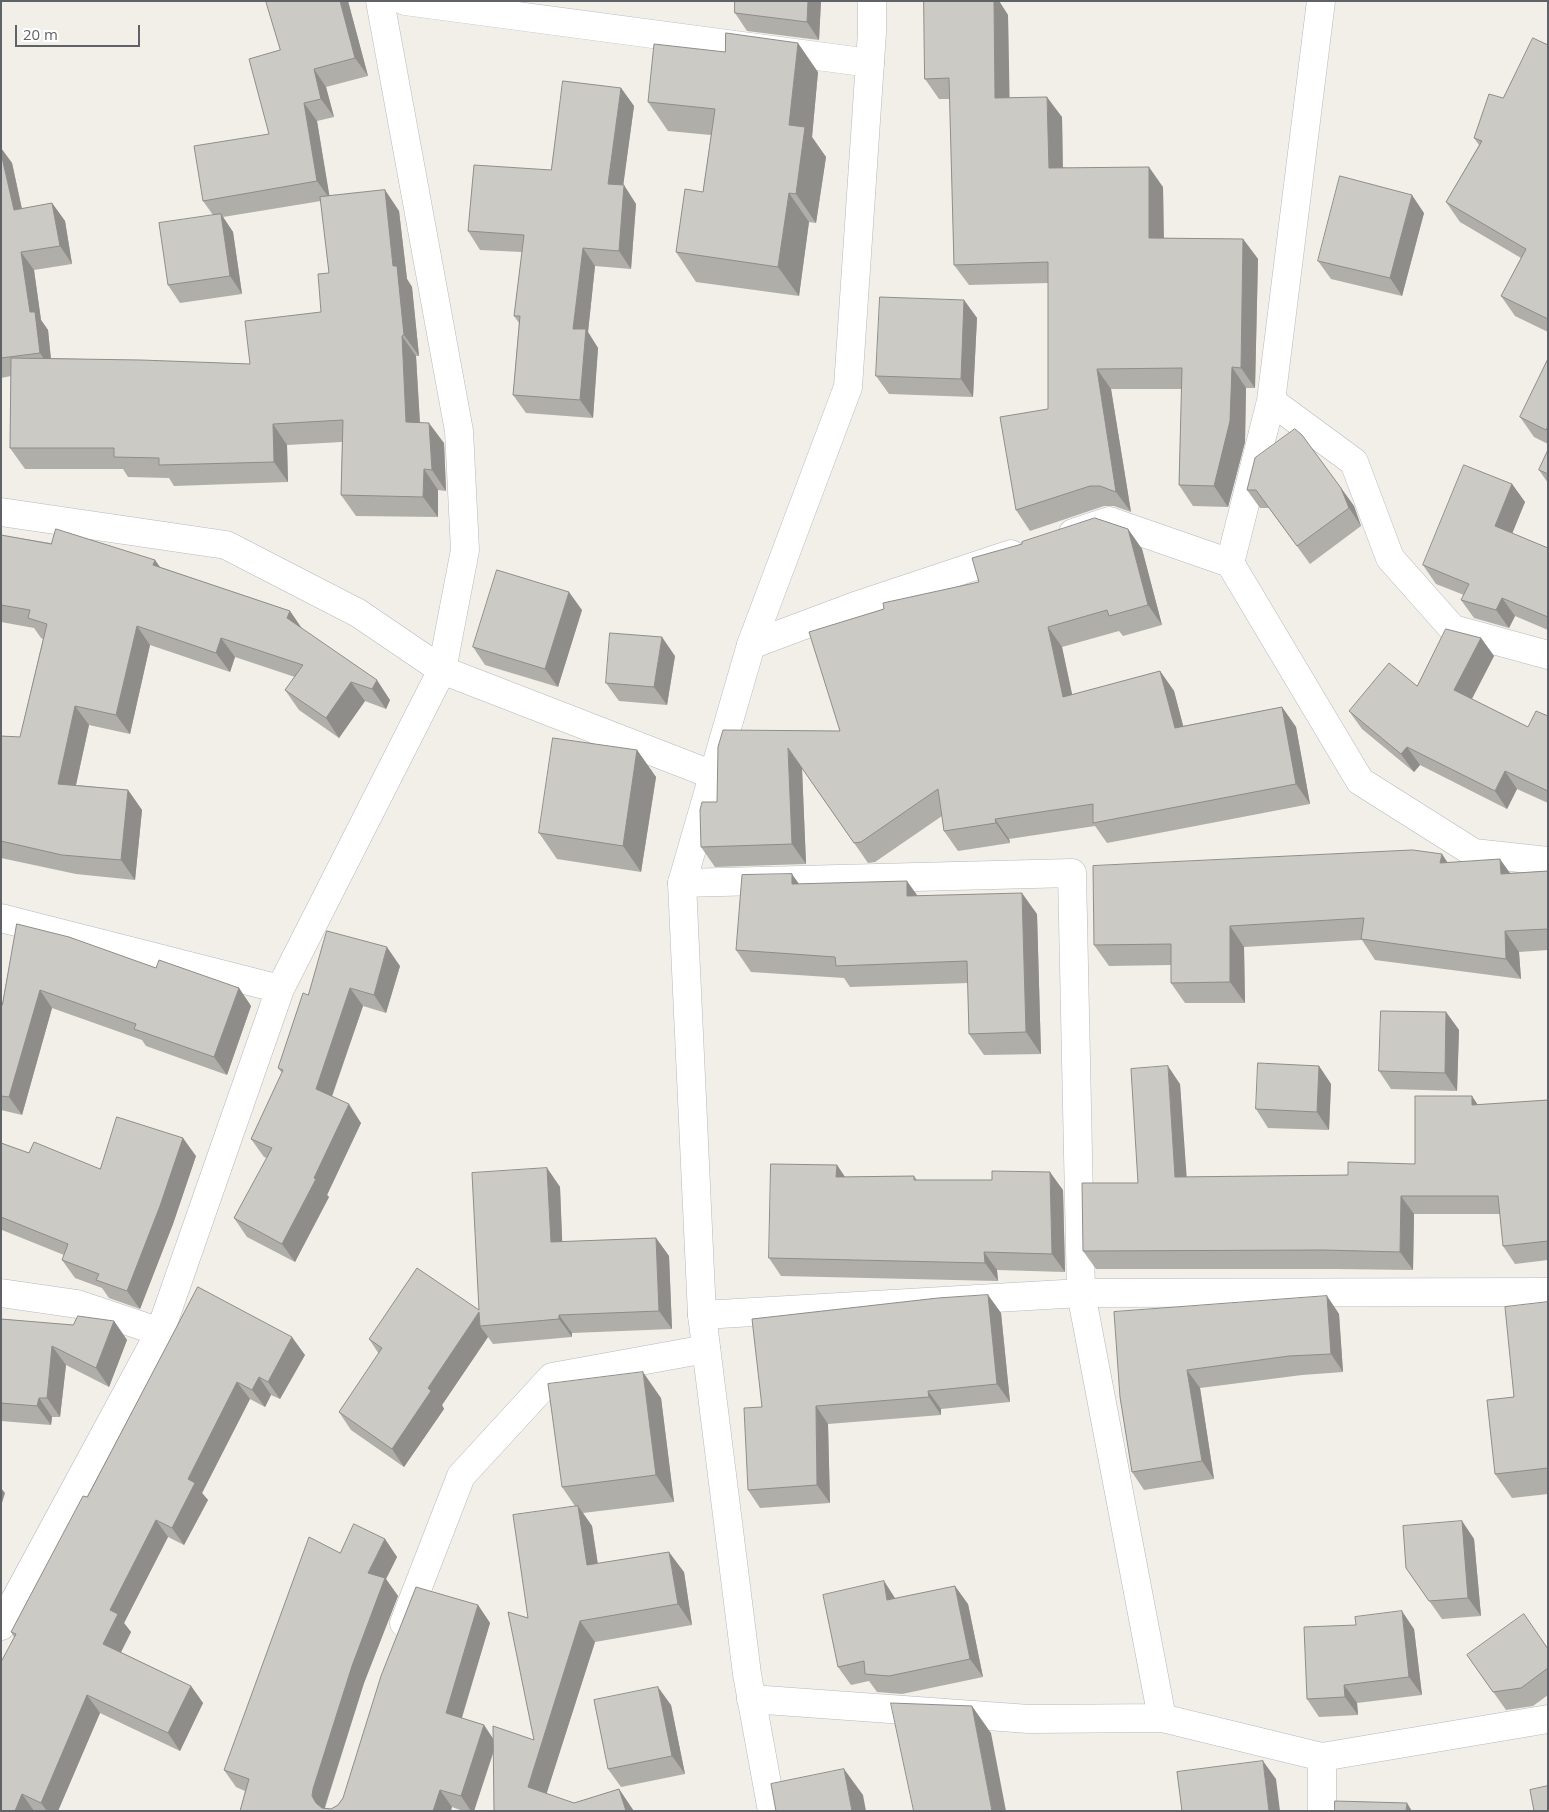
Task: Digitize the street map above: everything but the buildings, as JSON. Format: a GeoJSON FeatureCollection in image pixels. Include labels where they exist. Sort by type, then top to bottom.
{"type":"FeatureCollection","features":[{"type":"Feature","properties":{"kind":"street"},"geometry":{"type":"LineString","coordinates":[[1,1626],[160,1332],[280,990],[442,670],[465,550],[459,431],[380,1]]}},
{"type":"Feature","properties":{"kind":"street"},"geometry":{"type":"LineString","coordinates":[[405,1],[870,63]]}},
{"type":"Feature","properties":{"kind":"street"},"geometry":{"type":"LineString","coordinates":[[772,1811],[747,1674],[702,1315],[682,884],[751,645],[848,387],[870,63],[872,1]]}},
{"type":"Feature","properties":{"kind":"street"},"geometry":{"type":"LineString","coordinates":[[1230,563],[1272,400],[1321,1]]}},
{"type":"Feature","properties":{"kind":"street"},"geometry":{"type":"LineString","coordinates":[[1272,400],[1354,462],[1390,558],[1453,629],[1548,654]]}},
{"type":"Feature","properties":{"kind":"street"},"geometry":{"type":"LineString","coordinates":[[1,512],[226,545],[358,613],[442,670],[713,775]]}},
{"type":"Feature","properties":{"kind":"street"},"geometry":{"type":"LineString","coordinates":[[751,645],[855,606],[1109,522],[1230,563],[1360,781],[1474,853]]}},
{"type":"Feature","properties":{"kind":"street"},"geometry":{"type":"LineString","coordinates":[[1435,855],[1474,853],[1548,861]]}},
{"type":"Feature","properties":{"kind":"street"},"geometry":{"type":"LineString","coordinates":[[682,884],[1101,871]]}},
{"type":"Feature","properties":{"kind":"street"},"geometry":{"type":"LineString","coordinates":[[1072,873],[1081,1293],[1162,1718]]}},
{"type":"Feature","properties":{"kind":"street"},"geometry":{"type":"LineString","coordinates":[[1,918],[280,990]]}},
{"type":"Feature","properties":{"kind":"street"},"geometry":{"type":"LineString","coordinates":[[702,1315],[1081,1293],[1548,1292]]}},
{"type":"Feature","properties":{"kind":"street"},"geometry":{"type":"LineString","coordinates":[[1,1293],[77,1304],[160,1332]]}},
{"type":"Feature","properties":{"kind":"street"},"geometry":{"type":"LineString","coordinates":[[397,1642],[461,1476],[552,1377],[706,1349]]}},
{"type":"Feature","properties":{"kind":"street"},"geometry":{"type":"LineString","coordinates":[[752,1698],[1030,1718],[1162,1718],[1322,1757],[1548,1719]]}},
{"type":"Feature","properties":{"kind":"street"},"geometry":{"type":"LineString","coordinates":[[1322,1757],[1322,1811]]}}]}
